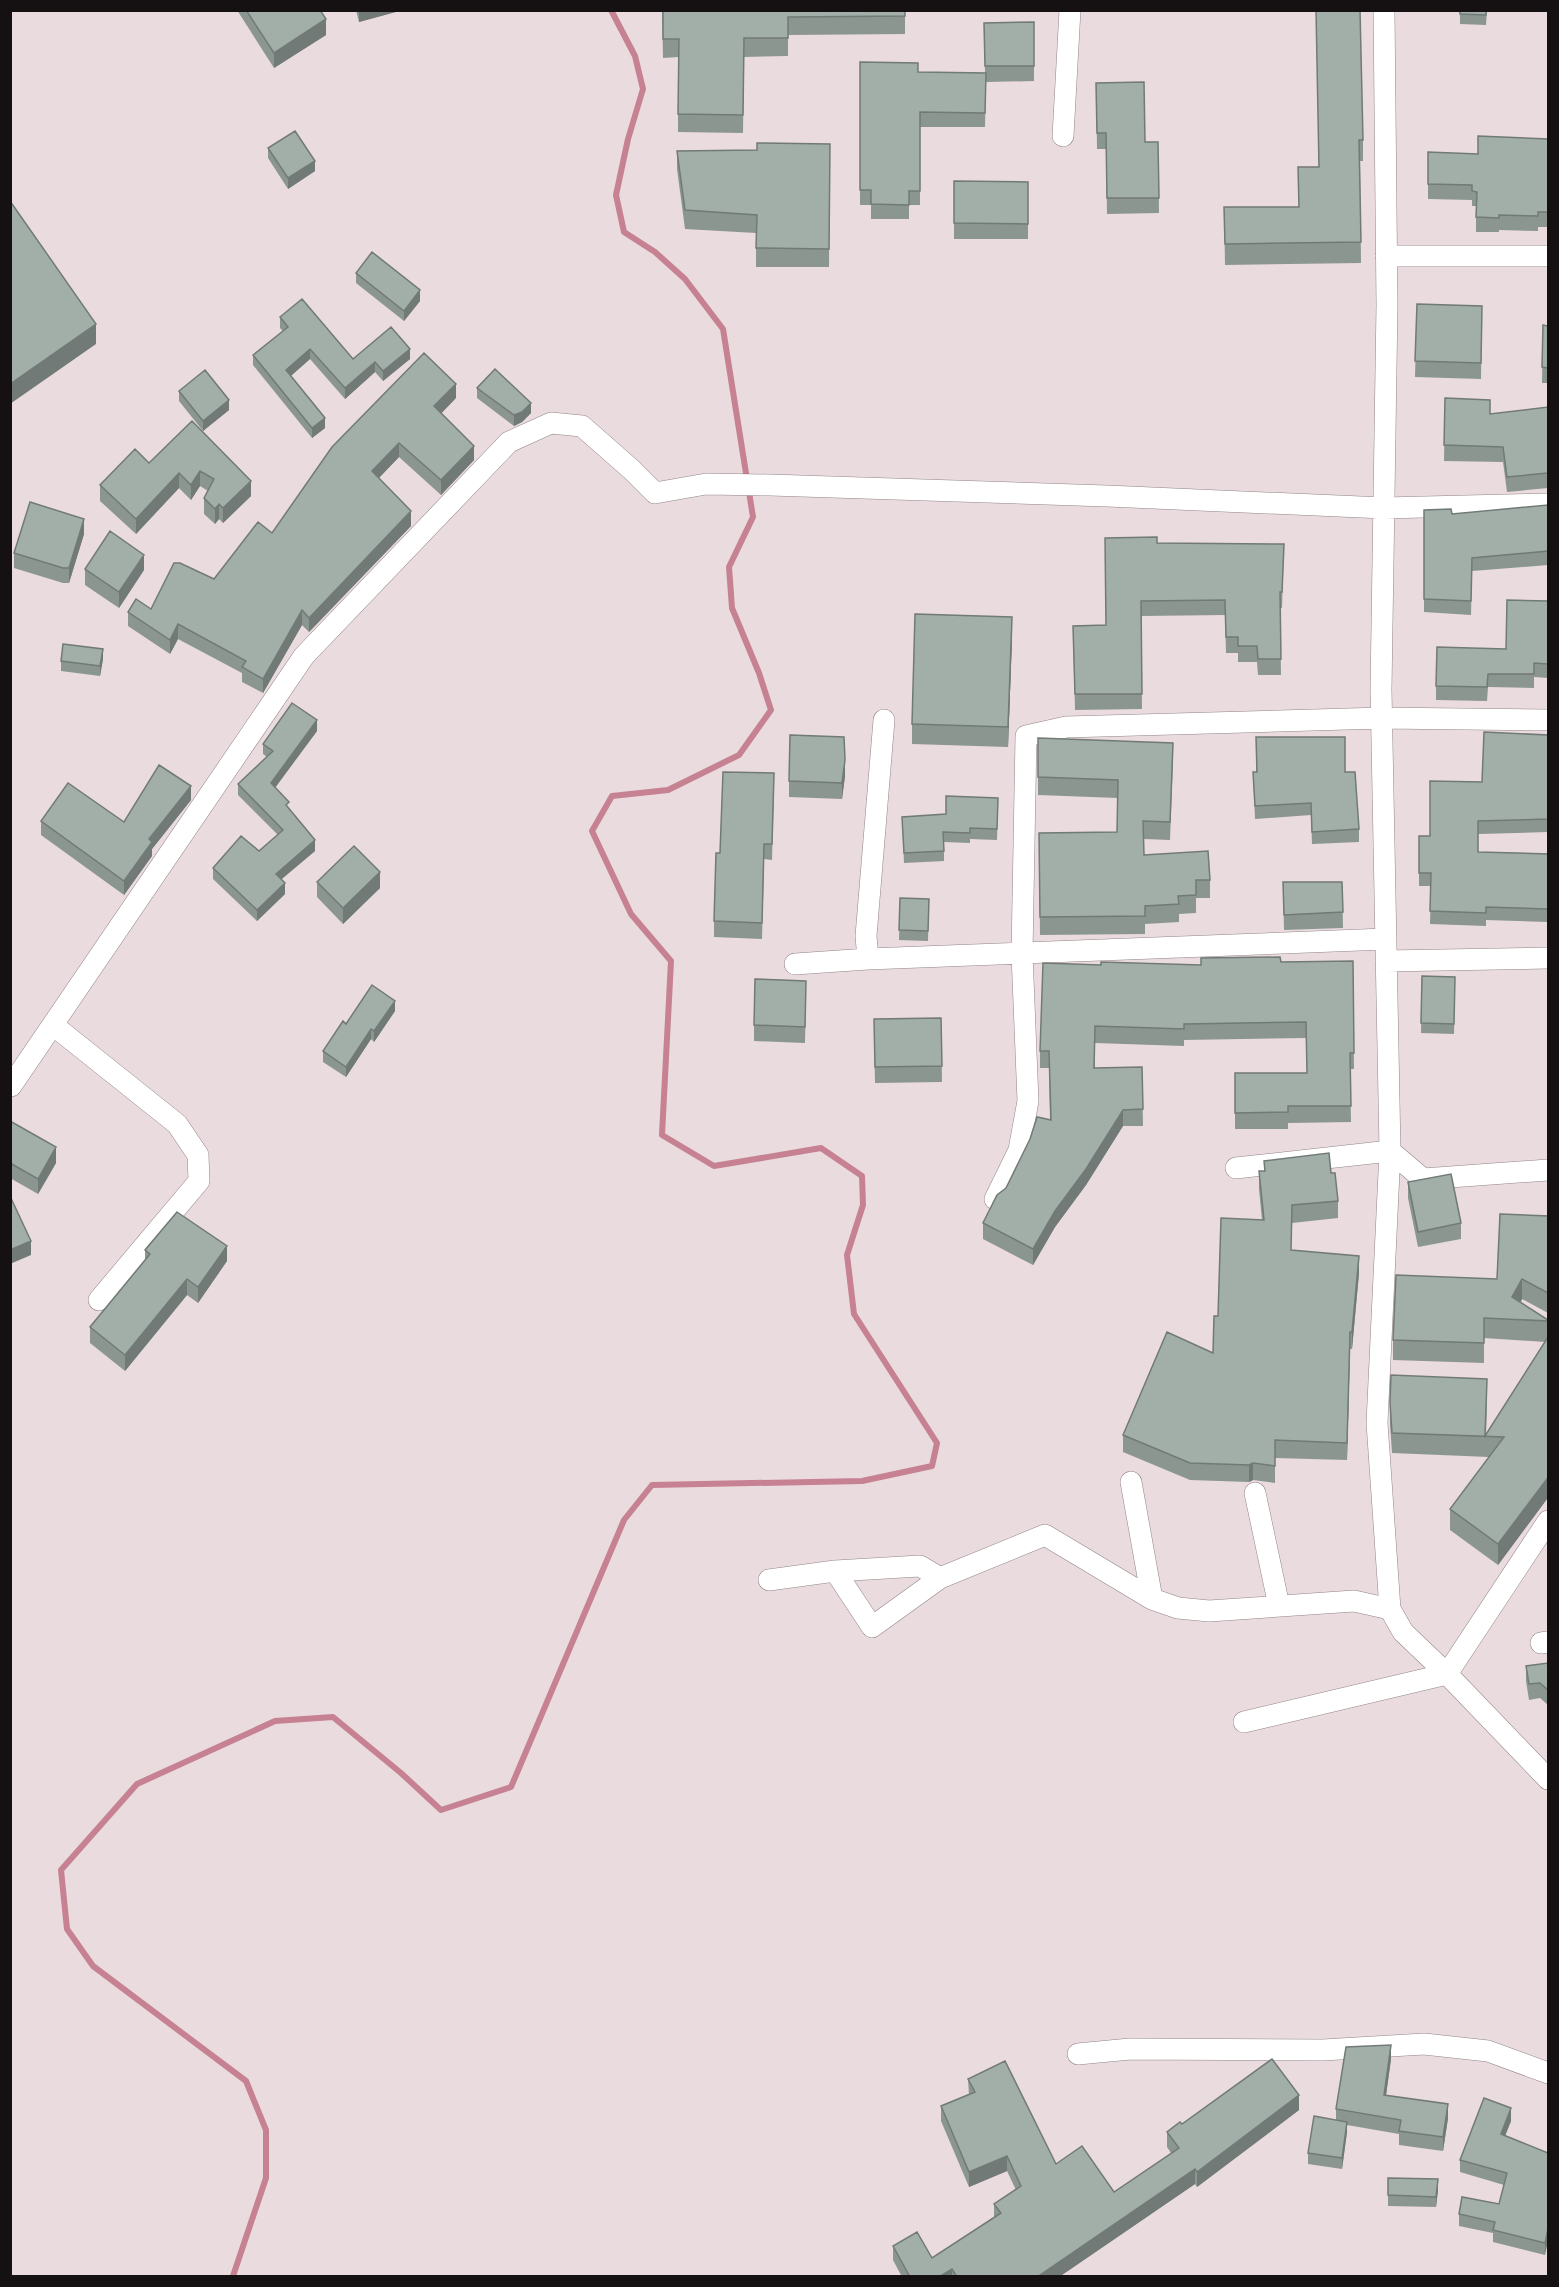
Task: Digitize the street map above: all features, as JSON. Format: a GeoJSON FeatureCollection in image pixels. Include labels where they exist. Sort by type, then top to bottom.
{"type":"FeatureCollection","features":[{"type":"Feature","properties":{"kind":"street"},"geometry":{"type":"LineString","coordinates":[[1063,136],[1070,10]]}},
{"type":"Feature","properties":{"kind":"street"},"geometry":{"type":"LineString","coordinates":[[1384,10],[1386,256],[1382,718],[1390,1151],[1377,1423],[1390,1609],[1403,1632],[1447,1674],[1548,1779]]}},
{"type":"Feature","properties":{"kind":"street"},"geometry":{"type":"LineString","coordinates":[[1386,256],[1548,256]]}},
{"type":"Feature","properties":{"kind":"street"},"geometry":{"type":"LineString","coordinates":[[11,1086],[304,656],[509,442],[550,423],[582,426],[655,493],[706,484],[770,484],[1384,508],[1548,504]]}},
{"type":"Feature","properties":{"kind":"street"},"geometry":{"type":"LineString","coordinates":[[995,1199],[1018,1150],[1028,1101],[1023,954],[1026,736],[1066,727],[1382,718],[1548,720]]}},
{"type":"Feature","properties":{"kind":"street"},"geometry":{"type":"LineString","coordinates":[[868,959],[866,936],[884,720]]}},
{"type":"Feature","properties":{"kind":"street"},"geometry":{"type":"LineString","coordinates":[[795,964],[868,959],[1386,939]]}},
{"type":"Feature","properties":{"kind":"street"},"geometry":{"type":"LineString","coordinates":[[1386,961],[1548,958]]}},
{"type":"Feature","properties":{"kind":"street"},"geometry":{"type":"LineString","coordinates":[[53,1025],[177,1124],[198,1155],[199,1181],[99,1300]]}},
{"type":"Feature","properties":{"kind":"street"},"geometry":{"type":"LineString","coordinates":[[1236,1168],[1390,1151],[1424,1179],[1548,1170]]}},
{"type":"Feature","properties":{"kind":"street"},"geometry":{"type":"LineString","coordinates":[[1131,1482],[1152,1599]]}},
{"type":"Feature","properties":{"kind":"street"},"geometry":{"type":"LineString","coordinates":[[1255,1493],[1279,1606]]}},
{"type":"Feature","properties":{"kind":"street"},"geometry":{"type":"LineString","coordinates":[[1244,1722],[1447,1674],[1548,1521]]}},
{"type":"Feature","properties":{"kind":"street"},"geometry":{"type":"LineString","coordinates":[[835,1571],[872,1627],[940,1578],[1045,1535],[1152,1599],[1178,1608],[1209,1611],[1354,1601],[1390,1609]]}},
{"type":"Feature","properties":{"kind":"street"},"geometry":{"type":"LineString","coordinates":[[769,1580],[835,1571],[920,1566],[940,1578]]}},
{"type":"Feature","properties":{"kind":"street"},"geometry":{"type":"LineString","coordinates":[[1078,2054],[1130,2049],[1323,2050],[1424,2044],[1488,2050],[1548,2073]]}},
{"type":"Feature","properties":{"kind":"building"},"geometry":{"type":"Polygon","coordinates":[[[246,10],[320,10],[326,19],[274,53],[246,10]]]}},
{"type":"Feature","properties":{"kind":"building"},"geometry":{"type":"Polygon","coordinates":[[[663,10],[905,10],[905,16],[788,17],[788,38],[744,38],[743,115],[678,114],[679,39],[663,39],[663,10]]]}},
{"type":"Feature","properties":{"kind":"building"},"geometry":{"type":"Polygon","coordinates":[[[1316,10],[1360,10],[1363,140],[1359,140],[1361,242],[1225,244],[1224,207],[1299,207],[1298,167],[1319,167],[1316,10]]]}},
{"type":"Feature","properties":{"kind":"building"},"geometry":{"type":"Polygon","coordinates":[[[1460,10],[1486,10],[1486,15],[1460,14],[1460,10]]]}},
{"type":"Feature","properties":{"kind":"building"},"geometry":{"type":"Polygon","coordinates":[[[1034,22],[1034,66],[985,66],[984,23],[1034,22]]]}},
{"type":"Feature","properties":{"kind":"building"},"geometry":{"type":"Polygon","coordinates":[[[860,62],[918,63],[918,72],[986,73],[985,113],[920,112],[920,191],[909,191],[909,205],[871,204],[871,190],[860,190],[860,62]]]}},
{"type":"Feature","properties":{"kind":"building"},"geometry":{"type":"Polygon","coordinates":[[[1144,82],[1145,142],[1158,142],[1159,198],[1107,198],[1106,133],[1097,133],[1096,83],[1144,82]]]}},
{"type":"Feature","properties":{"kind":"building"},"geometry":{"type":"Polygon","coordinates":[[[295,131],[315,161],[288,178],[268,148],[295,131]]]}},
{"type":"Feature","properties":{"kind":"building"},"geometry":{"type":"Polygon","coordinates":[[[1478,136],[1548,139],[1548,212],[1538,212],[1538,216],[1476,217],[1477,192],[1472,191],[1472,185],[1428,184],[1428,152],[1478,154],[1478,136]]]}},
{"type":"Feature","properties":{"kind":"building"},"geometry":{"type":"Polygon","coordinates":[[[757,143],[830,144],[829,249],[756,248],[757,215],[685,210],[677,151],[757,150],[757,143]]]}},
{"type":"Feature","properties":{"kind":"building"},"geometry":{"type":"Polygon","coordinates":[[[954,181],[1028,182],[1028,224],[954,223],[954,181]]]}},
{"type":"Feature","properties":{"kind":"building"},"geometry":{"type":"Polygon","coordinates":[[[10,201],[96,324],[10,384],[10,201]]]}},
{"type":"Feature","properties":{"kind":"building"},"geometry":{"type":"Polygon","coordinates":[[[372,252],[420,290],[404,311],[356,273],[372,252]]]}},
{"type":"Feature","properties":{"kind":"building"},"geometry":{"type":"Polygon","coordinates":[[[302,299],[353,359],[391,327],[410,349],[383,371],[375,362],[345,388],[310,349],[286,370],[325,418],[312,428],[253,355],[288,327],[280,317],[302,299]]]}},
{"type":"Feature","properties":{"kind":"building"},"geometry":{"type":"Polygon","coordinates":[[[1417,304],[1482,306],[1481,363],[1415,361],[1417,304]]]}},
{"type":"Feature","properties":{"kind":"building"},"geometry":{"type":"Polygon","coordinates":[[[1543,325],[1548,326],[1548,368],[1542,367],[1543,325]]]}},
{"type":"Feature","properties":{"kind":"building"},"geometry":{"type":"Polygon","coordinates":[[[424,353],[456,384],[434,406],[474,446],[441,480],[399,443],[372,471],[411,511],[309,618],[302,610],[263,679],[242,667],[246,661],[178,624],[170,640],[128,612],[136,599],[151,609],[174,563],[180,563],[214,579],[258,522],[272,533],[332,447],[424,353]]]}},
{"type":"Feature","properties":{"kind":"building"},"geometry":{"type":"Polygon","coordinates":[[[495,369],[531,403],[522,412],[514,415],[477,388],[495,369]]]}},
{"type":"Feature","properties":{"kind":"building"},"geometry":{"type":"Polygon","coordinates":[[[205,370],[229,400],[203,421],[179,391],[205,370]]]}},
{"type":"Feature","properties":{"kind":"building"},"geometry":{"type":"Polygon","coordinates":[[[1445,398],[1490,400],[1490,414],[1548,407],[1548,473],[1507,477],[1503,447],[1444,445],[1445,398]]]}},
{"type":"Feature","properties":{"kind":"building"},"geometry":{"type":"Polygon","coordinates":[[[192,421],[251,481],[223,508],[219,504],[215,509],[204,498],[214,479],[200,471],[191,485],[179,473],[136,519],[100,485],[135,449],[149,463],[192,421]]]}},
{"type":"Feature","properties":{"kind":"building"},"geometry":{"type":"Polygon","coordinates":[[[30,502],[84,519],[69,568],[14,553],[30,502]]]}},
{"type":"Feature","properties":{"kind":"building"},"geometry":{"type":"Polygon","coordinates":[[[1548,505],[1548,551],[1472,558],[1471,601],[1424,599],[1424,510],[1451,509],[1452,514],[1548,505]]]}},
{"type":"Feature","properties":{"kind":"building"},"geometry":{"type":"Polygon","coordinates":[[[110,531],[144,555],[119,592],[85,569],[110,531]]]}},
{"type":"Feature","properties":{"kind":"building"},"geometry":{"type":"Polygon","coordinates":[[[1157,537],[1157,543],[1284,544],[1282,592],[1280,592],[1281,659],[1258,659],[1257,646],[1238,646],[1238,637],[1226,637],[1225,600],[1141,601],[1142,694],[1075,694],[1073,626],[1106,625],[1105,538],[1157,537]]]}},
{"type":"Feature","properties":{"kind":"building"},"geometry":{"type":"Polygon","coordinates":[[[1507,600],[1548,601],[1548,664],[1534,663],[1534,674],[1488,674],[1487,687],[1436,686],[1437,647],[1506,649],[1507,600]]]}},
{"type":"Feature","properties":{"kind":"building"},"geometry":{"type":"Polygon","coordinates":[[[915,614],[1012,617],[1008,727],[912,724],[915,614]]]}},
{"type":"Feature","properties":{"kind":"building"},"geometry":{"type":"Polygon","coordinates":[[[63,644],[103,649],[100,666],[61,661],[63,644]]]}},
{"type":"Feature","properties":{"kind":"building"},"geometry":{"type":"Polygon","coordinates":[[[292,703],[317,720],[271,783],[289,802],[286,805],[315,840],[276,874],[285,883],[257,910],[213,868],[241,836],[259,851],[283,830],[238,784],[273,751],[263,744],[292,703]]]}},
{"type":"Feature","properties":{"kind":"building"},"geometry":{"type":"Polygon","coordinates":[[[1484,732],[1548,735],[1548,819],[1478,821],[1478,852],[1548,854],[1548,909],[1486,907],[1486,913],[1430,911],[1431,873],[1419,873],[1419,836],[1430,836],[1430,781],[1482,782],[1484,732]]]}},
{"type":"Feature","properties":{"kind":"building"},"geometry":{"type":"Polygon","coordinates":[[[790,735],[844,737],[845,760],[842,783],[789,781],[790,735]]]}},
{"type":"Feature","properties":{"kind":"building"},"geometry":{"type":"Polygon","coordinates":[[[1256,737],[1345,737],[1345,772],[1355,772],[1359,829],[1312,832],[1311,803],[1255,806],[1253,772],[1257,772],[1256,737]]]}},
{"type":"Feature","properties":{"kind":"building"},"geometry":{"type":"Polygon","coordinates":[[[1038,738],[1173,743],[1170,822],[1143,821],[1144,855],[1208,851],[1210,880],[1196,880],[1196,895],[1178,896],[1179,904],[1145,906],[1145,916],[1040,917],[1039,833],[1117,832],[1118,780],[1038,777],[1038,738]]]}},
{"type":"Feature","properties":{"kind":"building"},"geometry":{"type":"Polygon","coordinates":[[[159,765],[191,786],[149,839],[152,842],[124,881],[41,821],[68,783],[124,822],[159,765]]]}},
{"type":"Feature","properties":{"kind":"building"},"geometry":{"type":"Polygon","coordinates":[[[723,772],[774,773],[772,844],[764,844],[762,923],[714,921],[716,853],[720,853],[723,772]]]}},
{"type":"Feature","properties":{"kind":"building"},"geometry":{"type":"Polygon","coordinates":[[[946,796],[998,798],[997,829],[970,828],[970,833],[943,832],[944,851],[904,853],[902,817],[946,814],[946,796]]]}},
{"type":"Feature","properties":{"kind":"building"},"geometry":{"type":"Polygon","coordinates":[[[354,846],[380,872],[343,908],[317,882],[354,846]]]}},
{"type":"Feature","properties":{"kind":"building"},"geometry":{"type":"Polygon","coordinates":[[[1283,882],[1342,882],[1343,912],[1284,915],[1283,882]]]}},
{"type":"Feature","properties":{"kind":"building"},"geometry":{"type":"Polygon","coordinates":[[[900,898],[929,899],[928,931],[899,930],[900,898]]]}},
{"type":"Feature","properties":{"kind":"building"},"geometry":{"type":"Polygon","coordinates":[[[1280,957],[1281,962],[1353,961],[1354,1053],[1350,1053],[1351,1106],[1288,1106],[1288,1112],[1235,1113],[1235,1073],[1307,1073],[1306,1022],[1184,1024],[1184,1029],[1095,1026],[1094,1068],[1142,1067],[1143,1109],[1123,1110],[1086,1169],[1055,1211],[1033,1249],[983,1223],[997,1195],[1006,1188],[1030,1139],[1037,1117],[1051,1120],[1049,1051],[1040,1051],[1043,963],[1201,965],[1201,958],[1280,957]]]}},
{"type":"Feature","properties":{"kind":"building"},"geometry":{"type":"Polygon","coordinates":[[[1422,976],[1455,977],[1454,1024],[1421,1023],[1422,976]]]}},
{"type":"Feature","properties":{"kind":"building"},"geometry":{"type":"Polygon","coordinates":[[[755,979],[806,981],[805,1027],[754,1025],[755,979]]]}},
{"type":"Feature","properties":{"kind":"building"},"geometry":{"type":"Polygon","coordinates":[[[372,985],[395,1001],[374,1031],[371,1029],[346,1067],[323,1051],[343,1021],[346,1024],[372,985]]]}},
{"type":"Feature","properties":{"kind":"building"},"geometry":{"type":"Polygon","coordinates":[[[941,1018],[942,1066],[875,1067],[874,1019],[941,1018]]]}},
{"type":"Feature","properties":{"kind":"building"},"geometry":{"type":"Polygon","coordinates":[[[10,1121],[56,1147],[38,1179],[10,1163],[10,1121]]]}},
{"type":"Feature","properties":{"kind":"building"},"geometry":{"type":"Polygon","coordinates":[[[1329,1153],[1331,1173],[1335,1173],[1338,1201],[1292,1205],[1291,1250],[1359,1256],[1352,1332],[1350,1332],[1347,1443],[1275,1440],[1275,1466],[1253,1463],[1249,1465],[1190,1463],[1123,1435],[1167,1332],[1213,1353],[1214,1316],[1218,1316],[1221,1218],[1264,1220],[1259,1171],[1265,1171],[1264,1161],[1329,1153]]]}},
{"type":"Feature","properties":{"kind":"building"},"geometry":{"type":"Polygon","coordinates":[[[1451,1174],[1461,1223],[1418,1232],[1408,1182],[1451,1174]]]}},
{"type":"Feature","properties":{"kind":"building"},"geometry":{"type":"Polygon","coordinates":[[[10,1196],[31,1241],[10,1250],[10,1196]]]}},
{"type":"Feature","properties":{"kind":"building"},"geometry":{"type":"Polygon","coordinates":[[[177,1212],[227,1246],[198,1287],[187,1279],[125,1355],[90,1327],[150,1254],[145,1250],[177,1212]]]}},
{"type":"Feature","properties":{"kind":"building"},"geometry":{"type":"Polygon","coordinates":[[[1500,1214],[1548,1216],[1548,1293],[1522,1279],[1512,1297],[1548,1321],[1484,1318],[1484,1343],[1393,1340],[1396,1275],[1497,1279],[1500,1214]]]}},
{"type":"Feature","properties":{"kind":"building"},"geometry":{"type":"Polygon","coordinates":[[[1548,1337],[1548,1480],[1498,1544],[1450,1509],[1504,1437],[1392,1433],[1391,1375],[1487,1379],[1485,1436],[1548,1337]]]}},
{"type":"Feature","properties":{"kind":"building"},"geometry":{"type":"Polygon","coordinates":[[[1548,1663],[1548,1690],[1540,1683],[1529,1684],[1526,1666],[1548,1663]]]}},
{"type":"Feature","properties":{"kind":"building"},"geometry":{"type":"Polygon","coordinates":[[[1391,2045],[1384,2095],[1448,2104],[1443,2137],[1399,2131],[1401,2120],[1336,2109],[1346,2047],[1391,2045]]]}},
{"type":"Feature","properties":{"kind":"building"},"geometry":{"type":"Polygon","coordinates":[[[1272,2059],[1299,2095],[1197,2172],[1195,2169],[1037,2277],[957,2277],[952,2269],[939,2277],[910,2277],[893,2246],[917,2232],[932,2258],[1001,2213],[994,2204],[1021,2186],[1007,2156],[969,2172],[941,2106],[975,2092],[968,2079],[1005,2061],[1056,2164],[1082,2146],[1114,2192],[1179,2148],[1167,2132],[1180,2122],[1182,2124],[1272,2059]]]}},
{"type":"Feature","properties":{"kind":"building"},"geometry":{"type":"Polygon","coordinates":[[[1484,2098],[1511,2108],[1501,2134],[1548,2153],[1548,2229],[1545,2243],[1493,2230],[1495,2222],[1459,2214],[1462,2197],[1499,2204],[1507,2173],[1460,2160],[1484,2098]]]}},
{"type":"Feature","properties":{"kind":"building"},"geometry":{"type":"Polygon","coordinates":[[[1314,2116],[1347,2122],[1342,2158],[1308,2153],[1314,2116]]]}},
{"type":"Feature","properties":{"kind":"building"},"geometry":{"type":"Polygon","coordinates":[[[1388,2178],[1438,2179],[1436,2197],[1388,2195],[1388,2178]]]}},
{"type":"Feature","properties":{"kind":"waterway"},"geometry":{"type":"LineString","coordinates":[[233,2276],[266,2178],[266,2130],[246,2081],[93,1966],[67,1929],[61,1870],[137,1784],[275,1721],[333,1717],[401,1773],[441,1810],[511,1787],[624,1520],[652,1485],[862,1481],[932,1466],[937,1443],[854,1314],[847,1255],[863,1205],[862,1176],[821,1148],[714,1166],[662,1135],[671,961],[631,914],[592,831],[612,796],[668,790],[739,755],[771,710],[759,673],[732,608],[729,567],[753,517],[723,329],[685,279],[655,252],[624,232],[616,195],[628,139],[643,89],[635,56],[611,10]]}}]}
